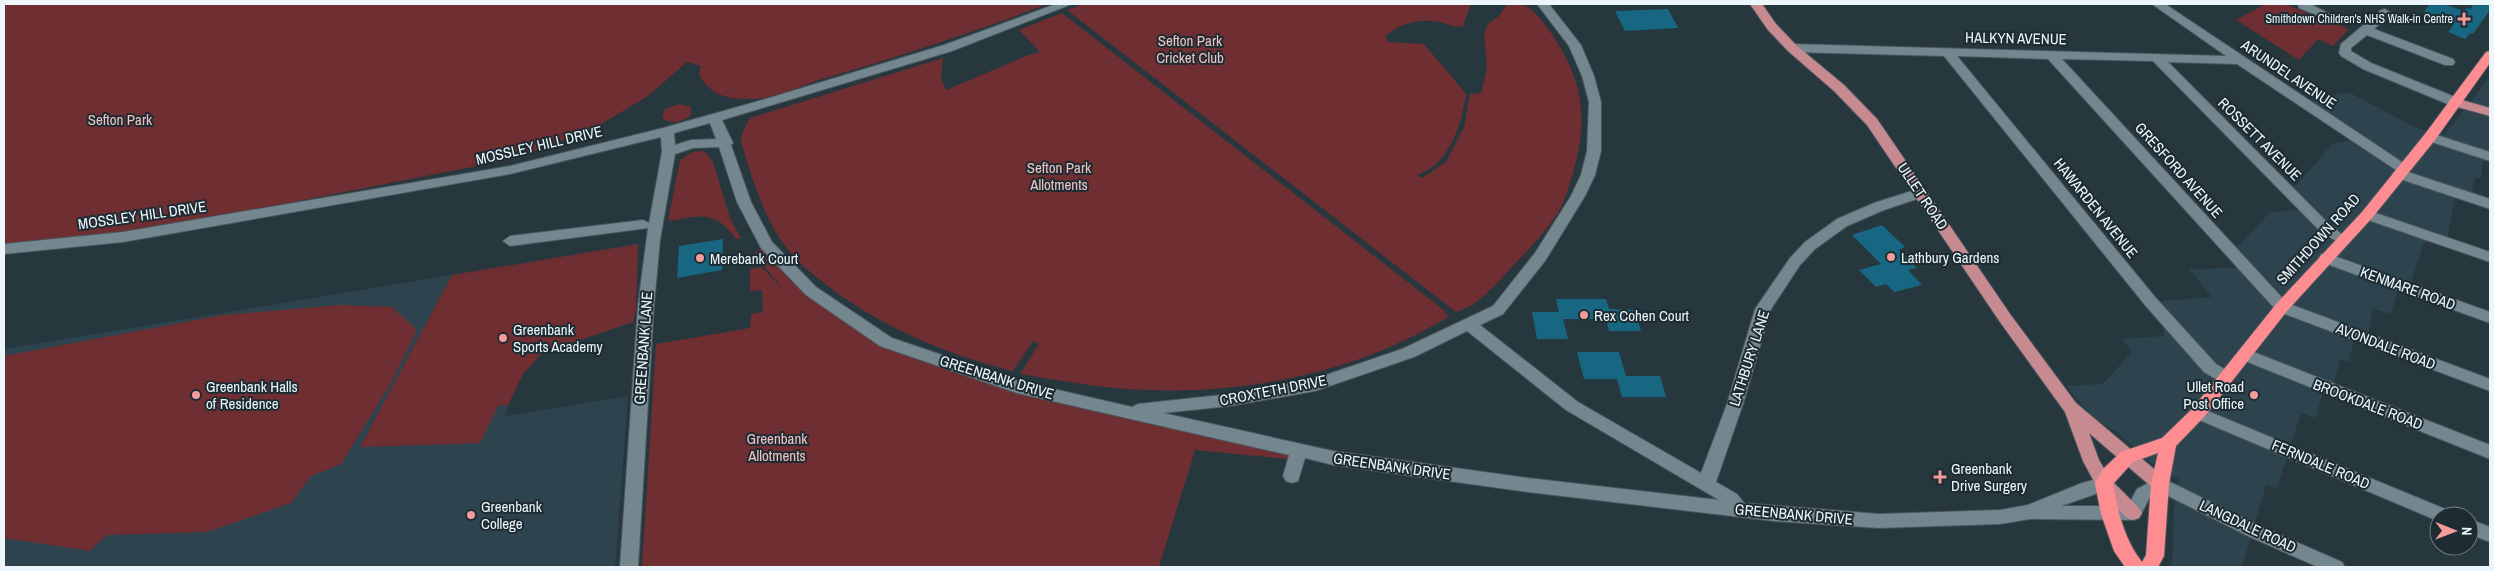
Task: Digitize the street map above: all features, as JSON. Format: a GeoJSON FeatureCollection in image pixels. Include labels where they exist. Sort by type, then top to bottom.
{"type":"FeatureCollection","features":[{"type":"Feature","properties":{"kind":"highway","name":"SMITHDOWN ROAD"},"geometry":{"type":"LineString","coordinates":[[2104,484],[2109,474],[2128,457],[2168,443],[2198,413],[2225,378],[2246,355],[2282,307],[2367,215],[2430,137],[2490,55]]}},
{"type":"Feature","properties":{"kind":"highway"},"geometry":{"type":"LineString","coordinates":[[2149,567],[2155,556],[2160,484],[2168,443]]}},
{"type":"Feature","properties":{"kind":"highway"},"geometry":{"type":"LineString","coordinates":[[2104,484],[2110,514],[2123,551],[2136,567]]}},
{"type":"Feature","properties":{"kind":"main road","name":"ULLET ROAD"},"geometry":{"type":"LineString","coordinates":[[1756,4],[1772,27],[1792,48],[1839,88],[1872,122],[2005,318],[2070,407],[2160,484]]}},
{"type":"Feature","properties":{"kind":"main road"},"geometry":{"type":"LineString","coordinates":[[2455,102],[2490,112]]}},
{"type":"Feature","properties":{"kind":"main road","name":"ULLET ROAD"},"geometry":{"type":"LineString","coordinates":[[2070,407],[2091,461],[2104,484],[2133,513]]}},
{"type":"Feature","properties":{"kind":"street","name":"MOSSLEY HILL DRIVE"},"geometry":{"type":"LineString","coordinates":[[4,249],[123,237],[502,172],[666,131],[948,48],[1066,4]]}},
{"type":"Feature","properties":{"kind":"street","name":"CROXTETH DRIVE"},"geometry":{"type":"LineString","coordinates":[[1127,411],[1230,400],[1315,385],[1408,353],[1498,310],[1540,257],[1578,196],[1588,175],[1594,151],[1595,102],[1588,76],[1575,45],[1544,4]]}},
{"type":"Feature","properties":{"kind":"street","name":"ARUNDEL AVENUE"},"geometry":{"type":"LineString","coordinates":[[2158,4],[2401,172],[2490,204]]}},
{"type":"Feature","properties":{"kind":"street"},"geometry":{"type":"LineString","coordinates":[[2302,4],[2326,15]]}},
{"type":"Feature","properties":{"kind":"street"},"geometry":{"type":"LineString","coordinates":[[2385,13],[2345,47],[2345,53],[2367,66],[2455,102]]}},
{"type":"Feature","properties":{"kind":"street"},"geometry":{"type":"LineString","coordinates":[[2366,30],[2449,62]]}},
{"type":"Feature","properties":{"kind":"street","name":"HALKYN AVENUE"},"geometry":{"type":"LineString","coordinates":[[1792,48],[2240,60]]}},
{"type":"Feature","properties":{"kind":"street","name":"HAWARDEN AVENUE"},"geometry":{"type":"LineString","coordinates":[[1948,53],[2150,301],[2210,368],[2225,378]]}},
{"type":"Feature","properties":{"kind":"street","name":"GRESFORD AVENUE"},"geometry":{"type":"LineString","coordinates":[[2052,55],[2282,307]]}},
{"type":"Feature","properties":{"kind":"street","name":"ROSSETT AVENUE"},"geometry":{"type":"LineString","coordinates":[[2157,58],[2311,214],[2342,240]]}},
{"type":"Feature","properties":{"kind":"street","name":"GREENBANK DRIVE"},"geometry":{"type":"LineString","coordinates":[[715,117],[726,143],[744,202],[766,245],[810,291],[886,342],[1017,386],[1333,458],[1528,485],[1738,509],[1879,521],[2000,517],[2030,512],[2133,513]]}},
{"type":"Feature","properties":{"kind":"street","name":"GREENBANK LANE"},"geometry":{"type":"LineString","coordinates":[[629,567],[646,299],[653,240],[669,152],[666,131]]}},
{"type":"Feature","properties":{"kind":"street"},"geometry":{"type":"LineString","coordinates":[[2430,137],[2490,157]]}},
{"type":"Feature","properties":{"kind":"street"},"geometry":{"type":"LineString","coordinates":[[669,152],[691,144],[726,143]]}},
{"type":"Feature","properties":{"kind":"street","name":"LATHBURY LANE"},"geometry":{"type":"LineString","coordinates":[[1706,486],[1712,463],[1734,404],[1747,354],[1763,308],[1792,264],[1821,234],[1846,220],[1874,207],[1921,193]]}},
{"type":"Feature","properties":{"kind":"street"},"geometry":{"type":"LineString","coordinates":[[2367,215],[2490,257]]}},
{"type":"Feature","properties":{"kind":"street"},"geometry":{"type":"LineString","coordinates":[[510,240],[644,225]]}},
{"type":"Feature","properties":{"kind":"street","name":"KENMARE ROAD"},"geometry":{"type":"LineString","coordinates":[[2326,258],[2490,318]]}},
{"type":"Feature","properties":{"kind":"street","name":"AVONDALE ROAD"},"geometry":{"type":"LineString","coordinates":[[2282,307],[2490,385]]}},
{"type":"Feature","properties":{"kind":"street"},"geometry":{"type":"LineString","coordinates":[[1470,325],[1572,406],[1731,499],[1738,509]]}},
{"type":"Feature","properties":{"kind":"street","name":"BROOKDALE ROAD"},"geometry":{"type":"LineString","coordinates":[[2246,355],[2490,452]]}},
{"type":"Feature","properties":{"kind":"street","name":"FERNDALE ROAD"},"geometry":{"type":"LineString","coordinates":[[2198,413],[2429,510]]}},
{"type":"Feature","properties":{"kind":"street"},"geometry":{"type":"LineString","coordinates":[[1292,476],[1299,451]]}},
{"type":"Feature","properties":{"kind":"street"},"geometry":{"type":"LineString","coordinates":[[2030,512],[2082,490],[2104,484]]}},
{"type":"Feature","properties":{"kind":"street"},"geometry":{"type":"LineString","coordinates":[[2133,513],[2143,494],[2160,484]]}},
{"type":"Feature","properties":{"kind":"street","name":"LANGDALE ROAD"},"geometry":{"type":"LineString","coordinates":[[2160,484],[2256,532],[2336,567]]}},
{"type":"Feature","properties":{"kind":"shaded area"},"geometry":{"type":"Polygon","coordinates":[[[2490,77],[2490,157],[2483,158],[2481,179],[2475,177],[2471,195],[2455,198],[2447,239],[2424,243],[2411,282],[2397,293],[2391,314],[2373,309],[2368,333],[2354,337],[2349,362],[2340,359],[2333,386],[2323,391],[2316,418],[2301,413],[2277,488],[2266,485],[2242,567],[2172,567],[2174,509],[2179,479],[2149,462],[2117,432],[2095,420],[2066,386],[2103,384],[2132,352],[2122,339],[2164,336],[2162,301],[2212,297],[2189,269],[2240,268],[2233,245],[2240,245],[2270,212],[2299,210],[2290,186],[2296,186],[2332,144],[2360,138],[2308,102],[2348,92],[2417,128],[2444,135],[2490,77]]]}},
{"type":"Feature","properties":{"kind":"shaded area","name":"Greenbank Halls of Residence"},"geometry":{"type":"Polygon","coordinates":[[[452,275],[360,447],[498,405],[508,405],[506,416],[628,396],[615,567],[4,567],[4,349],[452,275]]]}},
{"type":"Feature","properties":{"kind":"green space","name":"Sefton Park"},"geometry":{"type":"Polygon","coordinates":[[[4,4],[1047,4],[935,44],[786,92],[758,99],[726,97],[713,91],[699,74],[701,66],[687,62],[648,96],[593,129],[513,159],[145,231],[4,246],[4,4]]]}},
{"type":"Feature","properties":{"kind":"green space","name":"Sefton Park Cricket Club"},"geometry":{"type":"Polygon","coordinates":[[[1083,4],[1474,4],[1470,6],[1463,26],[1432,21],[1418,21],[1397,28],[1385,36],[1388,42],[1424,44],[1466,94],[1452,142],[1434,166],[1417,175],[1422,178],[1446,162],[1464,127],[1470,94],[1481,93],[1487,68],[1484,33],[1488,24],[1499,16],[1507,4],[1522,4],[1535,13],[1553,36],[1563,53],[1577,86],[1580,102],[1581,136],[1573,173],[1564,200],[1544,232],[1493,287],[1479,300],[1456,312],[1067,10],[1083,4]]]}},
{"type":"Feature","properties":{"kind":"green space"},"geometry":{"type":"Polygon","coordinates":[[[2266,4],[2285,4],[2349,29],[2333,46],[2318,39],[2299,60],[2236,20],[2266,4]]]}},
{"type":"Feature","properties":{"kind":"green space","name":"Sefton Park Allotments"},"geometry":{"type":"Polygon","coordinates":[[[1062,13],[1445,311],[1448,317],[1410,338],[1371,355],[1288,379],[1245,386],[1201,390],[1115,388],[1020,374],[1039,344],[1033,341],[1013,371],[940,348],[871,315],[828,286],[792,255],[779,238],[765,212],[741,142],[742,133],[750,118],[943,58],[941,79],[946,90],[1031,54],[1040,52],[1019,30],[1062,13]]]}},
{"type":"Feature","properties":{"kind":"green space"},"geometry":{"type":"Polygon","coordinates":[[[679,104],[691,107],[691,115],[676,122],[662,118],[665,109],[679,104]]]}},
{"type":"Feature","properties":{"kind":"green space"},"geometry":{"type":"Polygon","coordinates":[[[704,151],[713,162],[730,218],[741,238],[736,239],[721,223],[706,217],[689,217],[668,221],[680,160],[692,152],[704,151]]]}},
{"type":"Feature","properties":{"kind":"green space","name":"Greenbank Sports Academy"},"geometry":{"type":"Polygon","coordinates":[[[638,244],[636,308],[633,322],[542,353],[523,374],[508,405],[498,406],[480,443],[360,447],[452,275],[638,244]]]}},
{"type":"Feature","properties":{"kind":"green space","name":"Greenbank Allotments"},"geometry":{"type":"Polygon","coordinates":[[[766,245],[811,291],[886,342],[967,370],[1299,451],[1297,460],[1195,450],[1159,567],[642,567],[656,344],[750,328],[751,314],[763,312],[762,290],[750,291],[750,269],[761,267],[785,291],[753,254],[766,245]]]}},
{"type":"Feature","properties":{"kind":"green space","name":"Greenbank Halls of Residence"},"geometry":{"type":"Polygon","coordinates":[[[340,305],[392,307],[417,330],[391,383],[341,464],[311,476],[291,503],[207,532],[107,535],[90,551],[4,538],[4,356],[223,315],[340,305]]]}},
{"type":"Feature","properties":{"kind":"building","name":"Smithdown Children's NHS Walk-in Centre"},"geometry":{"type":"Polygon","coordinates":[[[2430,4],[2443,4],[2464,11],[2466,8],[2470,9],[2474,4],[2490,4],[2490,10],[2473,34],[2470,33],[2465,39],[2448,32],[2455,23],[2424,12],[2430,4]]]}},
{"type":"Feature","properties":{"kind":"building"},"geometry":{"type":"Polygon","coordinates":[[[1668,9],[1678,28],[1625,31],[1615,11],[1668,9]]]}},
{"type":"Feature","properties":{"kind":"building","name":"Lathbury Gardens"},"geometry":{"type":"Polygon","coordinates":[[[1882,225],[1905,247],[1899,250],[1917,268],[1908,270],[1922,285],[1894,292],[1886,284],[1876,287],[1859,270],[1881,264],[1852,235],[1882,225]]]}},
{"type":"Feature","properties":{"kind":"building","name":"Merebank Court"},"geometry":{"type":"Polygon","coordinates":[[[723,239],[722,270],[677,278],[679,246],[723,239]]]}},
{"type":"Feature","properties":{"kind":"building","name":"Rex Cohen Court"},"geometry":{"type":"Polygon","coordinates":[[[1556,299],[1606,299],[1609,309],[1635,310],[1641,331],[1609,331],[1606,319],[1563,319],[1568,339],[1537,339],[1532,312],[1559,312],[1556,299]]]}},
{"type":"Feature","properties":{"kind":"building","name":"Rex Cohen Court"},"geometry":{"type":"Polygon","coordinates":[[[1577,352],[1619,352],[1626,376],[1660,376],[1666,397],[1622,397],[1617,379],[1584,379],[1577,352]]]}},
{"type":"Feature","properties":{"kind":"place","name":"Smithdown Children's NHS Walk-in Centre"},"geometry":{"type":"Point","coordinates":[2464,19]}},
{"type":"Feature","properties":{"kind":"place","name":"Lathbury Gardens"},"geometry":{"type":"Point","coordinates":[1891,257]}},
{"type":"Feature","properties":{"kind":"place","name":"Merebank Court"},"geometry":{"type":"Point","coordinates":[700,258]}},
{"type":"Feature","properties":{"kind":"place","name":"Rex Cohen Court"},"geometry":{"type":"Point","coordinates":[1584,315]}},
{"type":"Feature","properties":{"kind":"place","name":"Greenbank Sports Academy"},"geometry":{"type":"Point","coordinates":[503,338]}},
{"type":"Feature","properties":{"kind":"place","name":"Greenbank Halls of Residence"},"geometry":{"type":"Point","coordinates":[196,395]}},
{"type":"Feature","properties":{"kind":"place","name":"Ullet Road Post Office"},"geometry":{"type":"Point","coordinates":[2254,395]}},
{"type":"Feature","properties":{"kind":"place","name":"Greenbank Drive Surgery"},"geometry":{"type":"Point","coordinates":[1940,477]}},
{"type":"Feature","properties":{"kind":"place","name":"Greenbank College"},"geometry":{"type":"Point","coordinates":[471,515]}}]}
